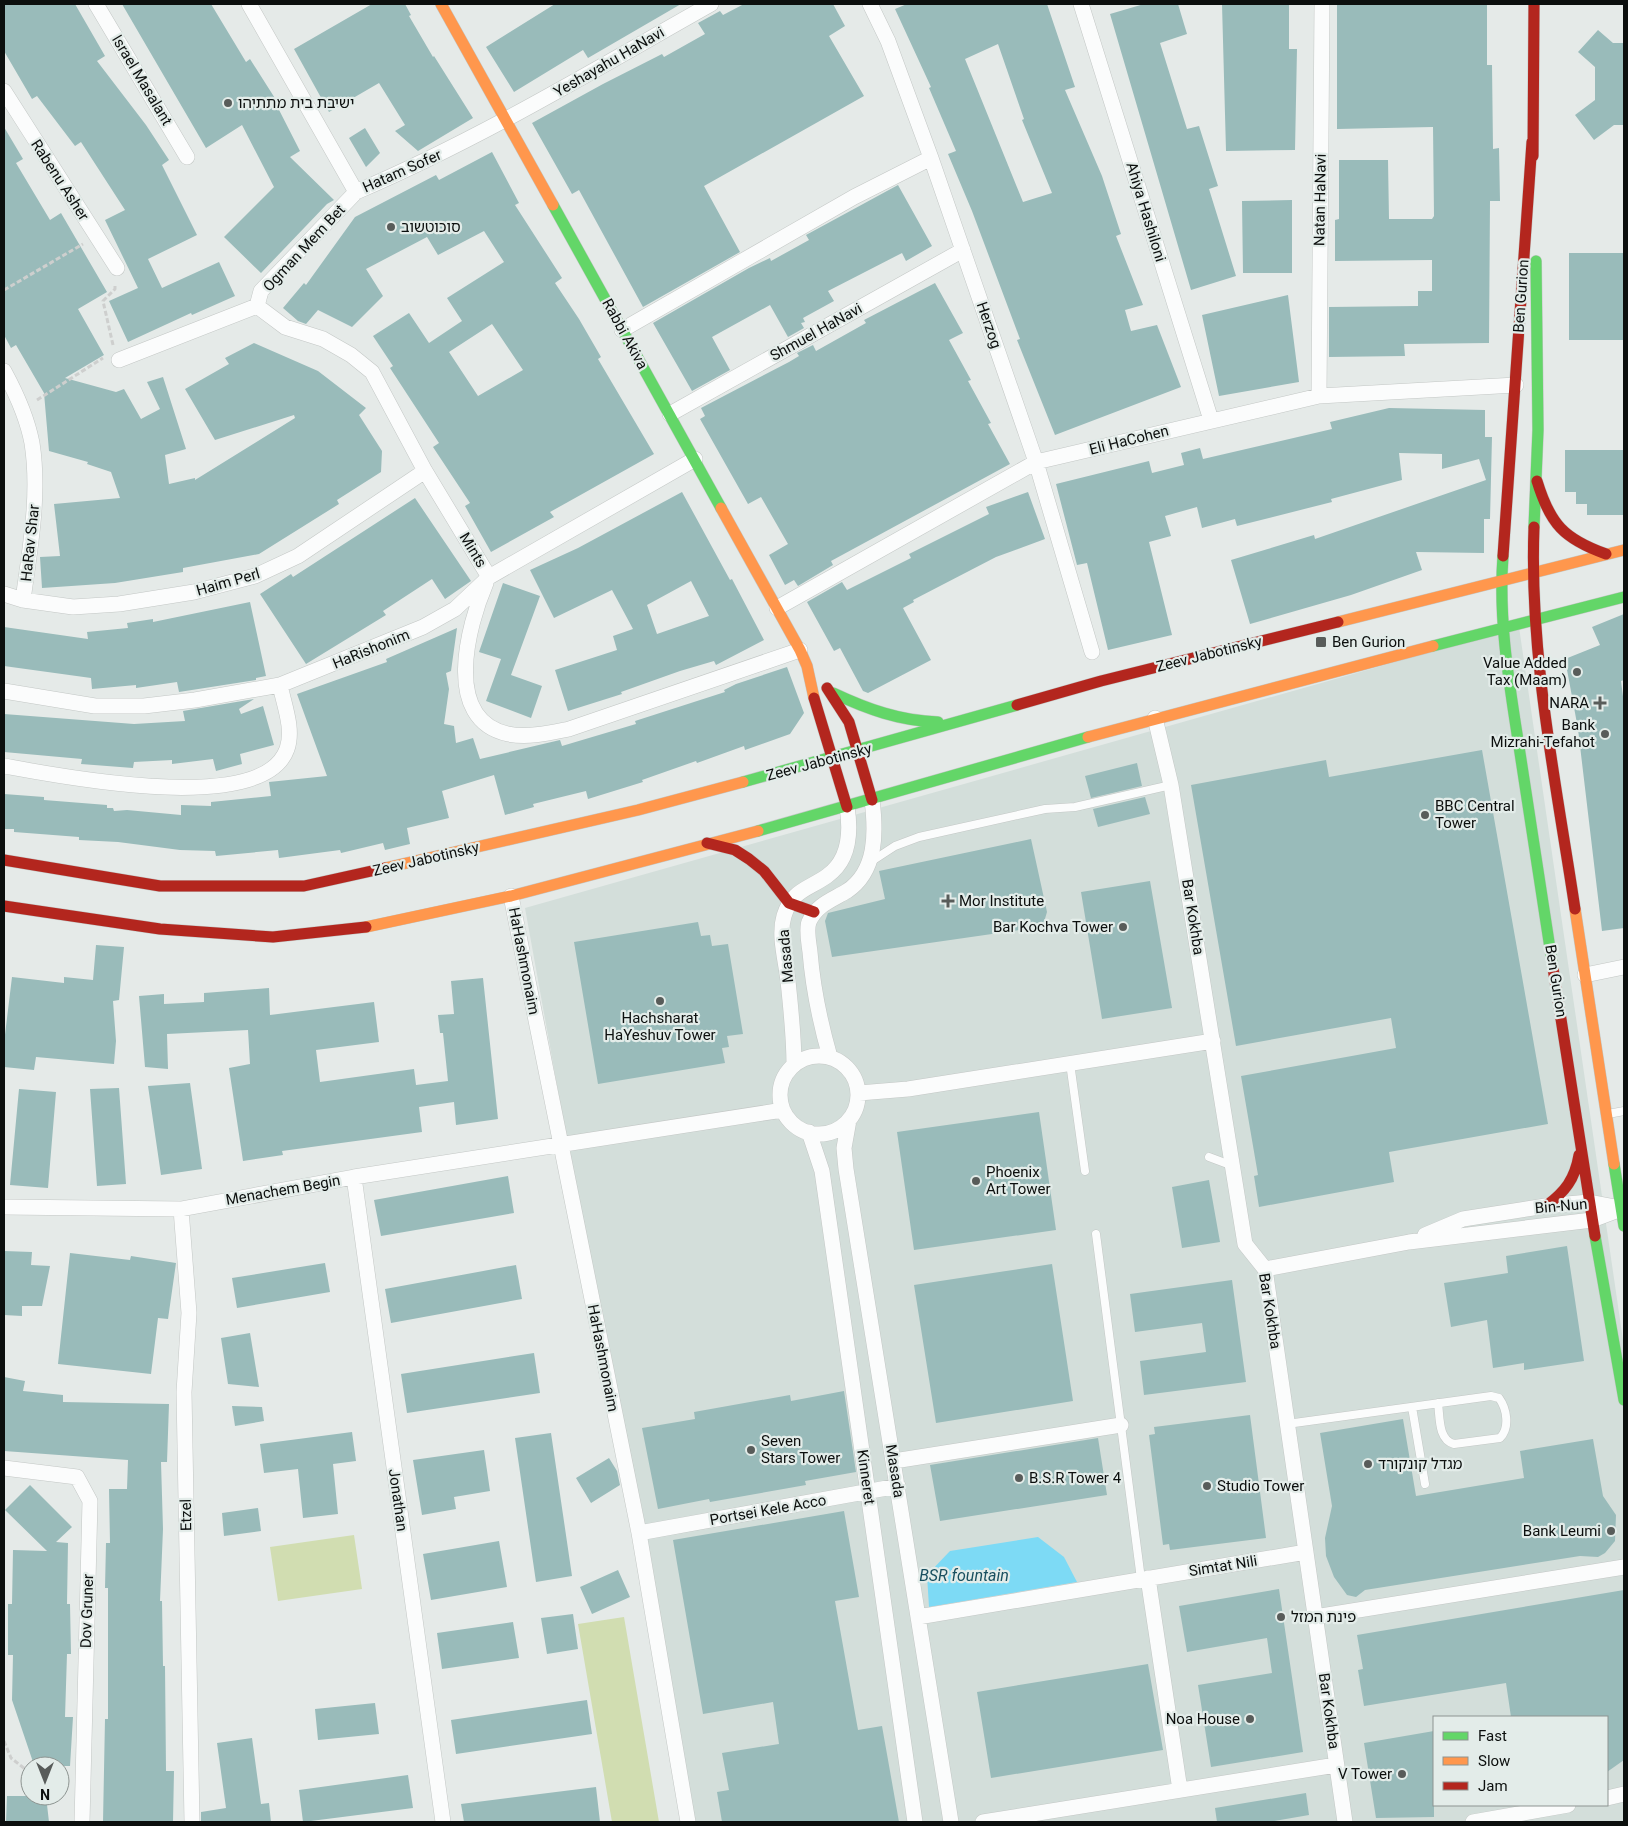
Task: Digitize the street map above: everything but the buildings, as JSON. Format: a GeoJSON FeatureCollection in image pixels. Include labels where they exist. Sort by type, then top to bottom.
{"type":"FeatureCollection","features":[{"type":"Feature","properties":{"kind":"main road","name":"Rabbi Akiva"},"geometry":{"type":"LineString","coordinates":[[441,4],[800,650],[807,666],[817,709],[833,758]]}},
{"type":"Feature","properties":{"kind":"main road","name":"Ben Gurion"},"geometry":{"type":"LineString","coordinates":[[1534,4],[1532,142],[1538,430],[1532,572],[1536,621],[1536,653],[1606,1114],[1623,1208],[1624,1226]]}},
{"type":"Feature","properties":{"kind":"main road","name":"Ben Gurion"},"geometry":{"type":"LineString","coordinates":[[1532,142],[1501,580],[1503,628],[1512,703],[1589,1202],[1624,1400]]}},
{"type":"Feature","properties":{"kind":"main road"},"geometry":{"type":"LineString","coordinates":[[1537,481],[1545,507],[1562,534],[1574,542],[1606,554]]}},
{"type":"Feature","properties":{"kind":"main road","name":"Zeev Jabotinsky"},"geometry":{"type":"LineString","coordinates":[[4,860],[160,886],[304,886],[638,810],[859,752],[1101,681],[1624,550]]}},
{"type":"Feature","properties":{"kind":"main road"},"geometry":{"type":"LineString","coordinates":[[4,906],[160,929],[273,937],[367,928],[511,896],[847,807],[1155,718],[1624,597]]}},
{"type":"Feature","properties":{"kind":"main road","name":"Rabbi Akiva"},"geometry":{"type":"LineString","coordinates":[[807,666],[833,693],[849,722],[872,800]]}},
{"type":"Feature","properties":{"kind":"main road"},"geometry":{"type":"LineString","coordinates":[[833,693],[864,709],[890,718],[918,722],[963,722]]}},
{"type":"Feature","properties":{"kind":"main road"},"geometry":{"type":"LineString","coordinates":[[833,758],[847,807]]}},
{"type":"Feature","properties":{"kind":"main road"},"geometry":{"type":"LineString","coordinates":[[708,843],[735,850],[749,859],[764,871],[789,903],[814,912]]}},
{"type":"Feature","properties":{"kind":"main road"},"geometry":{"type":"LineString","coordinates":[[1546,1206],[1567,1190],[1578,1168],[1581,1143]]}},
{"type":"Feature","properties":{"kind":"street","name":"Israel Masalant"},"geometry":{"type":"LineString","coordinates":[[96,4],[187,157]]}},
{"type":"Feature","properties":{"kind":"street","name":"Hatam Sofer"},"geometry":{"type":"LineString","coordinates":[[249,4],[356,192],[421,164],[507,120]]}},
{"type":"Feature","properties":{"kind":"street","name":"Yeshayahu HaNavi"},"geometry":{"type":"LineString","coordinates":[[507,120],[711,4]]}},
{"type":"Feature","properties":{"kind":"street","name":"Herzog"},"geometry":{"type":"LineString","coordinates":[[870,4],[888,41],[931,158],[1036,462],[1092,652]]}},
{"type":"Feature","properties":{"kind":"street","name":"Ahiya Hashiloni"},"geometry":{"type":"LineString","coordinates":[[1081,4],[1211,420]]}},
{"type":"Feature","properties":{"kind":"street","name":"Natan HaNavi"},"geometry":{"type":"LineString","coordinates":[[1318,396],[1322,4]]}},
{"type":"Feature","properties":{"kind":"street","name":"Rabenu Asher"},"geometry":{"type":"LineString","coordinates":[[4,91],[117,268]]}},
{"type":"Feature","properties":{"kind":"street"},"geometry":{"type":"LineString","coordinates":[[622,330],[830,210],[931,158]]}},
{"type":"Feature","properties":{"kind":"street","name":"Ogman Mem Bet"},"geometry":{"type":"LineString","coordinates":[[257,306],[261,291],[356,192]]}},
{"type":"Feature","properties":{"kind":"street","name":"Shmuel HaNavi"},"geometry":{"type":"LineString","coordinates":[[670,414],[963,250]]}},
{"type":"Feature","properties":{"kind":"street"},"geometry":{"type":"LineString","coordinates":[[113,356],[257,306]]}},
{"type":"Feature","properties":{"kind":"street","name":"Mints"},"geometry":{"type":"LineString","coordinates":[[257,306],[285,327],[323,340],[351,355],[372,372],[425,471],[489,577],[475,610],[468,638],[468,684],[470,706],[478,717],[493,728],[508,734],[535,735],[569,729],[800,650]]}},
{"type":"Feature","properties":{"kind":"street","name":"HaRav Shar"},"geometry":{"type":"LineString","coordinates":[[4,371],[22,410],[32,442],[35,506],[23,600]]}},
{"type":"Feature","properties":{"kind":"street","name":"Eli HaCohen"},"geometry":{"type":"LineString","coordinates":[[777,608],[1036,462],[1318,396],[1516,385]]}},
{"type":"Feature","properties":{"kind":"street","name":"HaRishonim"},"geometry":{"type":"LineString","coordinates":[[4,691],[94,706],[144,706],[195,700],[280,685],[423,627],[455,609],[489,577],[695,459]]}},
{"type":"Feature","properties":{"kind":"street","name":"Haim Perl"},"geometry":{"type":"LineString","coordinates":[[4,594],[23,600],[73,607],[119,604],[194,592],[255,576],[298,556],[425,471]]}},
{"type":"Feature","properties":{"kind":"street"},"geometry":{"type":"LineString","coordinates":[[4,766],[56,776],[145,787],[198,788],[239,782],[260,776],[276,766],[287,750],[290,730],[280,685]]}},
{"type":"Feature","properties":{"kind":"street","name":"Bar Kokhba"},"geometry":{"type":"LineString","coordinates":[[1155,718],[1172,785],[1245,1244],[1265,1269],[1344,1822]]}},
{"type":"Feature","properties":{"kind":"street"},"geometry":{"type":"LineString","coordinates":[[814,912],[826,901],[848,890],[862,877],[870,862],[874,841],[872,800]]}},
{"type":"Feature","properties":{"kind":"street"},"geometry":{"type":"LineString","coordinates":[[789,903],[807,886],[827,876],[838,866],[846,851],[849,838],[847,807]]}},
{"type":"Feature","properties":{"kind":"street","name":"HaHashmonaim"},"geometry":{"type":"LineString","coordinates":[[511,896],[639,1533],[688,1822]]}},
{"type":"Feature","properties":{"kind":"street","name":"Masada"},"geometry":{"type":"LineString","coordinates":[[789,903],[782,932],[794,1038],[794,1065]]}},
{"type":"Feature","properties":{"kind":"street","name":"Masada"},"geometry":{"type":"LineString","coordinates":[[814,912],[808,930],[814,994],[830,1057]]}},
{"type":"Feature","properties":{"kind":"street"},"geometry":{"type":"LineString","coordinates":[[1585,975],[1624,967]]}},
{"type":"Feature","properties":{"kind":"street"},"geometry":{"type":"LineString","coordinates":[[859,1093],[908,1090],[1213,1041]]}},
{"type":"Feature","properties":{"kind":"street"},"geometry":{"type":"LineString","coordinates":[[811,1056],[830,1057],[842,1062],[856,1081],[859,1093],[857,1105],[849,1120],[834,1131],[822,1134],[809,1132],[798,1128],[789,1120],[783,1110],[780,1098],[781,1086],[786,1074],[794,1065],[811,1056]]}},
{"type":"Feature","properties":{"kind":"street","name":"Menachem Begin"},"geometry":{"type":"LineString","coordinates":[[4,1207],[181,1209],[560,1144],[783,1110]]}},
{"type":"Feature","properties":{"kind":"street","name":"Masada"},"geometry":{"type":"LineString","coordinates":[[849,1120],[844,1148],[846,1169],[951,1822]]}},
{"type":"Feature","properties":{"kind":"street","name":"Kinneret"},"geometry":{"type":"LineString","coordinates":[[809,1132],[822,1171],[915,1822]]}},
{"type":"Feature","properties":{"kind":"street","name":"Jonathan"},"geometry":{"type":"LineString","coordinates":[[354,1178],[443,1822]]}},
{"type":"Feature","properties":{"kind":"street","name":"Bin-Nun"},"geometry":{"type":"LineString","coordinates":[[1409,1242],[1463,1218],[1589,1202],[1623,1208]]}},
{"type":"Feature","properties":{"kind":"street","name":"Bin-Nun"},"geometry":{"type":"LineString","coordinates":[[1265,1269],[1409,1242],[1592,1220],[1623,1208]]}},
{"type":"Feature","properties":{"kind":"street","name":"Etzel"},"geometry":{"type":"LineString","coordinates":[[181,1209],[189,1313],[184,1392],[192,1822]]}},
{"type":"Feature","properties":{"kind":"street"},"geometry":{"type":"LineString","coordinates":[[894,1461],[1121,1425]]}},
{"type":"Feature","properties":{"kind":"street","name":"Dov Gruner"},"geometry":{"type":"LineString","coordinates":[[4,1468],[77,1477],[90,1501],[82,1822]]}},
{"type":"Feature","properties":{"kind":"street","name":"Portsei Kele Acco"},"geometry":{"type":"LineString","coordinates":[[639,1533],[898,1486]]}},
{"type":"Feature","properties":{"kind":"street","name":"Simtat Nili"},"geometry":{"type":"LineString","coordinates":[[918,1617],[1306,1552]]}},
{"type":"Feature","properties":{"kind":"street"},"geometry":{"type":"LineString","coordinates":[[1315,1617],[1624,1567]]}},
{"type":"Feature","properties":{"kind":"street"},"geometry":{"type":"LineString","coordinates":[[1144,1578],[1180,1790]]}},
{"type":"Feature","properties":{"kind":"street"},"geometry":{"type":"LineString","coordinates":[[983,1822],[1336,1765]]}},
{"type":"Feature","properties":{"kind":"street"},"geometry":{"type":"LineString","coordinates":[[1608,1798],[1624,1794]]}},
{"type":"Feature","properties":{"kind":"street"},"geometry":{"type":"LineString","coordinates":[[1473,1822],[1562,1806]]}},
{"type":"Feature","properties":{"kind":"lane"},"geometry":{"type":"LineString","coordinates":[[870,862],[894,846],[919,836],[1046,809],[1075,807],[1172,785]]}},
{"type":"Feature","properties":{"kind":"lane"},"geometry":{"type":"LineString","coordinates":[[1070,1063],[1085,1171]]}},
{"type":"Feature","properties":{"kind":"lane"},"geometry":{"type":"LineString","coordinates":[[1606,1114],[1624,1111]]}},
{"type":"Feature","properties":{"kind":"lane"},"geometry":{"type":"LineString","coordinates":[[1209,1157],[1233,1166]]}},
{"type":"Feature","properties":{"kind":"lane"},"geometry":{"type":"LineString","coordinates":[[1096,1234],[1121,1425],[1144,1578]]}},
{"type":"Feature","properties":{"kind":"lane"},"geometry":{"type":"LineString","coordinates":[[1287,1424],[1438,1403],[1491,1396],[1499,1398],[1503,1404],[1507,1427],[1500,1438],[1454,1444],[1447,1442],[1443,1437],[1438,1403]]}},
{"type":"Feature","properties":{"kind":"lane"},"geometry":{"type":"LineString","coordinates":[[1412,1407],[1425,1484]]}},
{"type":"Feature","properties":{"kind":"path"},"geometry":{"type":"LineString","coordinates":[[4,290],[97,236]]}},
{"type":"Feature","properties":{"kind":"path"},"geometry":{"type":"LineString","coordinates":[[22,410],[113,356],[103,301],[114,289],[117,268]]}},
{"type":"Feature","properties":{"kind":"path"},"geometry":{"type":"LineString","coordinates":[[4,1741],[11,1758],[20,1765]]}},
{"type":"Feature","properties":{"kind":"shaded area"},"geometry":{"type":"Polygon","coordinates":[[[1519,627],[1624,1347],[1624,1822],[690,1822],[525,908],[1519,627]]]}},
{"type":"Feature","properties":{"kind":"green space"},"geometry":{"type":"Polygon","coordinates":[[[354,1535],[362,1589],[278,1601],[270,1547],[354,1535]]]}},
{"type":"Feature","properties":{"kind":"green space"},"geometry":{"type":"Polygon","coordinates":[[[624,1617],[659,1822],[612,1822],[578,1624],[624,1617]]]}},
{"type":"Feature","properties":{"kind":"water","name":"BSR fountain"},"geometry":{"type":"Polygon","coordinates":[[[1038,1537],[1064,1557],[1077,1582],[929,1607],[927,1575],[950,1551],[1038,1537]]]}},
{"type":"Feature","properties":{"kind":"traffic: fast"},"geometry":{"type":"LineString","coordinates":[[553,205],[721,508]]}},
{"type":"Feature","properties":{"kind":"traffic: fast"},"geometry":{"type":"LineString","coordinates":[[1534,527],[1538,430],[1536,261]]}},
{"type":"Feature","properties":{"kind":"traffic: fast"},"geometry":{"type":"LineString","coordinates":[[1503,556],[1502,605],[1506,655],[1553,968]]}},
{"type":"Feature","properties":{"kind":"traffic: fast"},"geometry":{"type":"LineString","coordinates":[[1433,646],[1624,597]]}},
{"type":"Feature","properties":{"kind":"traffic: fast"},"geometry":{"type":"LineString","coordinates":[[833,693],[858,704],[897,717],[938,722]]}},
{"type":"Feature","properties":{"kind":"traffic: fast"},"geometry":{"type":"LineString","coordinates":[[743,782],[1017,705]]}},
{"type":"Feature","properties":{"kind":"traffic: fast"},"geometry":{"type":"LineString","coordinates":[[758,831],[1088,737]]}},
{"type":"Feature","properties":{"kind":"traffic: fast"},"geometry":{"type":"LineString","coordinates":[[1614,1164],[1624,1226]]}},
{"type":"Feature","properties":{"kind":"traffic: fast"},"geometry":{"type":"LineString","coordinates":[[1595,1236],[1624,1400]]}},
{"type":"Feature","properties":{"kind":"traffic: slow"},"geometry":{"type":"LineString","coordinates":[[441,4],[553,205]]}},
{"type":"Feature","properties":{"kind":"traffic: slow"},"geometry":{"type":"LineString","coordinates":[[721,508],[800,650],[807,666],[814,698]]}},
{"type":"Feature","properties":{"kind":"traffic: slow"},"geometry":{"type":"LineString","coordinates":[[1338,622],[1624,550]]}},
{"type":"Feature","properties":{"kind":"traffic: slow"},"geometry":{"type":"LineString","coordinates":[[1088,737],[1433,646]]}},
{"type":"Feature","properties":{"kind":"traffic: slow"},"geometry":{"type":"LineString","coordinates":[[385,868],[638,810],[743,782]]}},
{"type":"Feature","properties":{"kind":"traffic: slow"},"geometry":{"type":"LineString","coordinates":[[366,927],[511,896],[758,831]]}},
{"type":"Feature","properties":{"kind":"traffic: slow"},"geometry":{"type":"LineString","coordinates":[[1575,909],[1614,1164]]}},
{"type":"Feature","properties":{"kind":"traffic: jam"},"geometry":{"type":"LineString","coordinates":[[1533,156],[1534,4]]}},
{"type":"Feature","properties":{"kind":"traffic: jam"},"geometry":{"type":"LineString","coordinates":[[1503,556],[1532,142]]}},
{"type":"Feature","properties":{"kind":"traffic: jam"},"geometry":{"type":"LineString","coordinates":[[1537,481],[1547,508],[1561,528],[1579,542],[1606,554]]}},
{"type":"Feature","properties":{"kind":"traffic: jam"},"geometry":{"type":"LineString","coordinates":[[1534,527],[1534,575],[1540,671],[1552,766],[1575,909]]}},
{"type":"Feature","properties":{"kind":"traffic: jam"},"geometry":{"type":"LineString","coordinates":[[1017,705],[1101,681],[1338,622]]}},
{"type":"Feature","properties":{"kind":"traffic: jam"},"geometry":{"type":"LineString","coordinates":[[827,688],[849,722],[872,800]]}},
{"type":"Feature","properties":{"kind":"traffic: jam"},"geometry":{"type":"LineString","coordinates":[[814,698],[847,807]]}},
{"type":"Feature","properties":{"kind":"traffic: jam"},"geometry":{"type":"LineString","coordinates":[[707,843],[735,850],[749,859],[764,871],[789,903],[814,912]]}},
{"type":"Feature","properties":{"kind":"traffic: jam"},"geometry":{"type":"LineString","coordinates":[[4,860],[160,886],[304,886],[385,868]]}},
{"type":"Feature","properties":{"kind":"traffic: jam"},"geometry":{"type":"LineString","coordinates":[[4,906],[160,929],[273,937],[366,927]]}},
{"type":"Feature","properties":{"kind":"traffic: jam"},"geometry":{"type":"LineString","coordinates":[[1553,968],[1595,1236]]}},
{"type":"Feature","properties":{"kind":"traffic: jam"},"geometry":{"type":"LineString","coordinates":[[1546,1206],[1559,1196],[1572,1178],[1579,1155]]}},
{"type":"Feature","properties":{"kind":"place","name":"ישיבת בית מתתיהו"},"geometry":{"type":"Point","coordinates":[228,103]}},
{"type":"Feature","properties":{"kind":"place","name":"סוכוטשוב"},"geometry":{"type":"Point","coordinates":[391,227]}},
{"type":"Feature","properties":{"kind":"place","name":"Ben Gurion"},"geometry":{"type":"Point","coordinates":[1321,642]}},
{"type":"Feature","properties":{"kind":"place","name":"Value Added Tax (Maam)"},"geometry":{"type":"Point","coordinates":[1577,672]}},
{"type":"Feature","properties":{"kind":"place","name":"NARA"},"geometry":{"type":"Point","coordinates":[1600,703]}},
{"type":"Feature","properties":{"kind":"place","name":"Bank Mizrahi-Tefahot"},"geometry":{"type":"Point","coordinates":[1605,734]}},
{"type":"Feature","properties":{"kind":"place","name":"BBC Central Tower"},"geometry":{"type":"Point","coordinates":[1425,815]}},
{"type":"Feature","properties":{"kind":"place","name":"Mor Institute"},"geometry":{"type":"Point","coordinates":[948,901]}},
{"type":"Feature","properties":{"kind":"place","name":"Bar Kochva Tower"},"geometry":{"type":"Point","coordinates":[1123,927]}},
{"type":"Feature","properties":{"kind":"place","name":"Hachsharat HaYeshuv Tower"},"geometry":{"type":"Point","coordinates":[660,1001]}},
{"type":"Feature","properties":{"kind":"place","name":"Phoenix Art Tower"},"geometry":{"type":"Point","coordinates":[976,1181]}},
{"type":"Feature","properties":{"kind":"place","name":"Seven Stars Tower"},"geometry":{"type":"Point","coordinates":[751,1450]}},
{"type":"Feature","properties":{"kind":"place","name":"מגדל קונקורד"},"geometry":{"type":"Point","coordinates":[1368,1464]}},
{"type":"Feature","properties":{"kind":"place","name":"B.S.R Tower 4"},"geometry":{"type":"Point","coordinates":[1019,1478]}},
{"type":"Feature","properties":{"kind":"place","name":"Studio Tower"},"geometry":{"type":"Point","coordinates":[1207,1486]}},
{"type":"Feature","properties":{"kind":"place","name":"Bank Leumi"},"geometry":{"type":"Point","coordinates":[1611,1531]}},
{"type":"Feature","properties":{"kind":"place","name":"פינת המזל"},"geometry":{"type":"Point","coordinates":[1281,1617]}},
{"type":"Feature","properties":{"kind":"place","name":"Noa House"},"geometry":{"type":"Point","coordinates":[1250,1719]}},
{"type":"Feature","properties":{"kind":"place","name":"V Tower"},"geometry":{"type":"Point","coordinates":[1402,1774]}}]}
